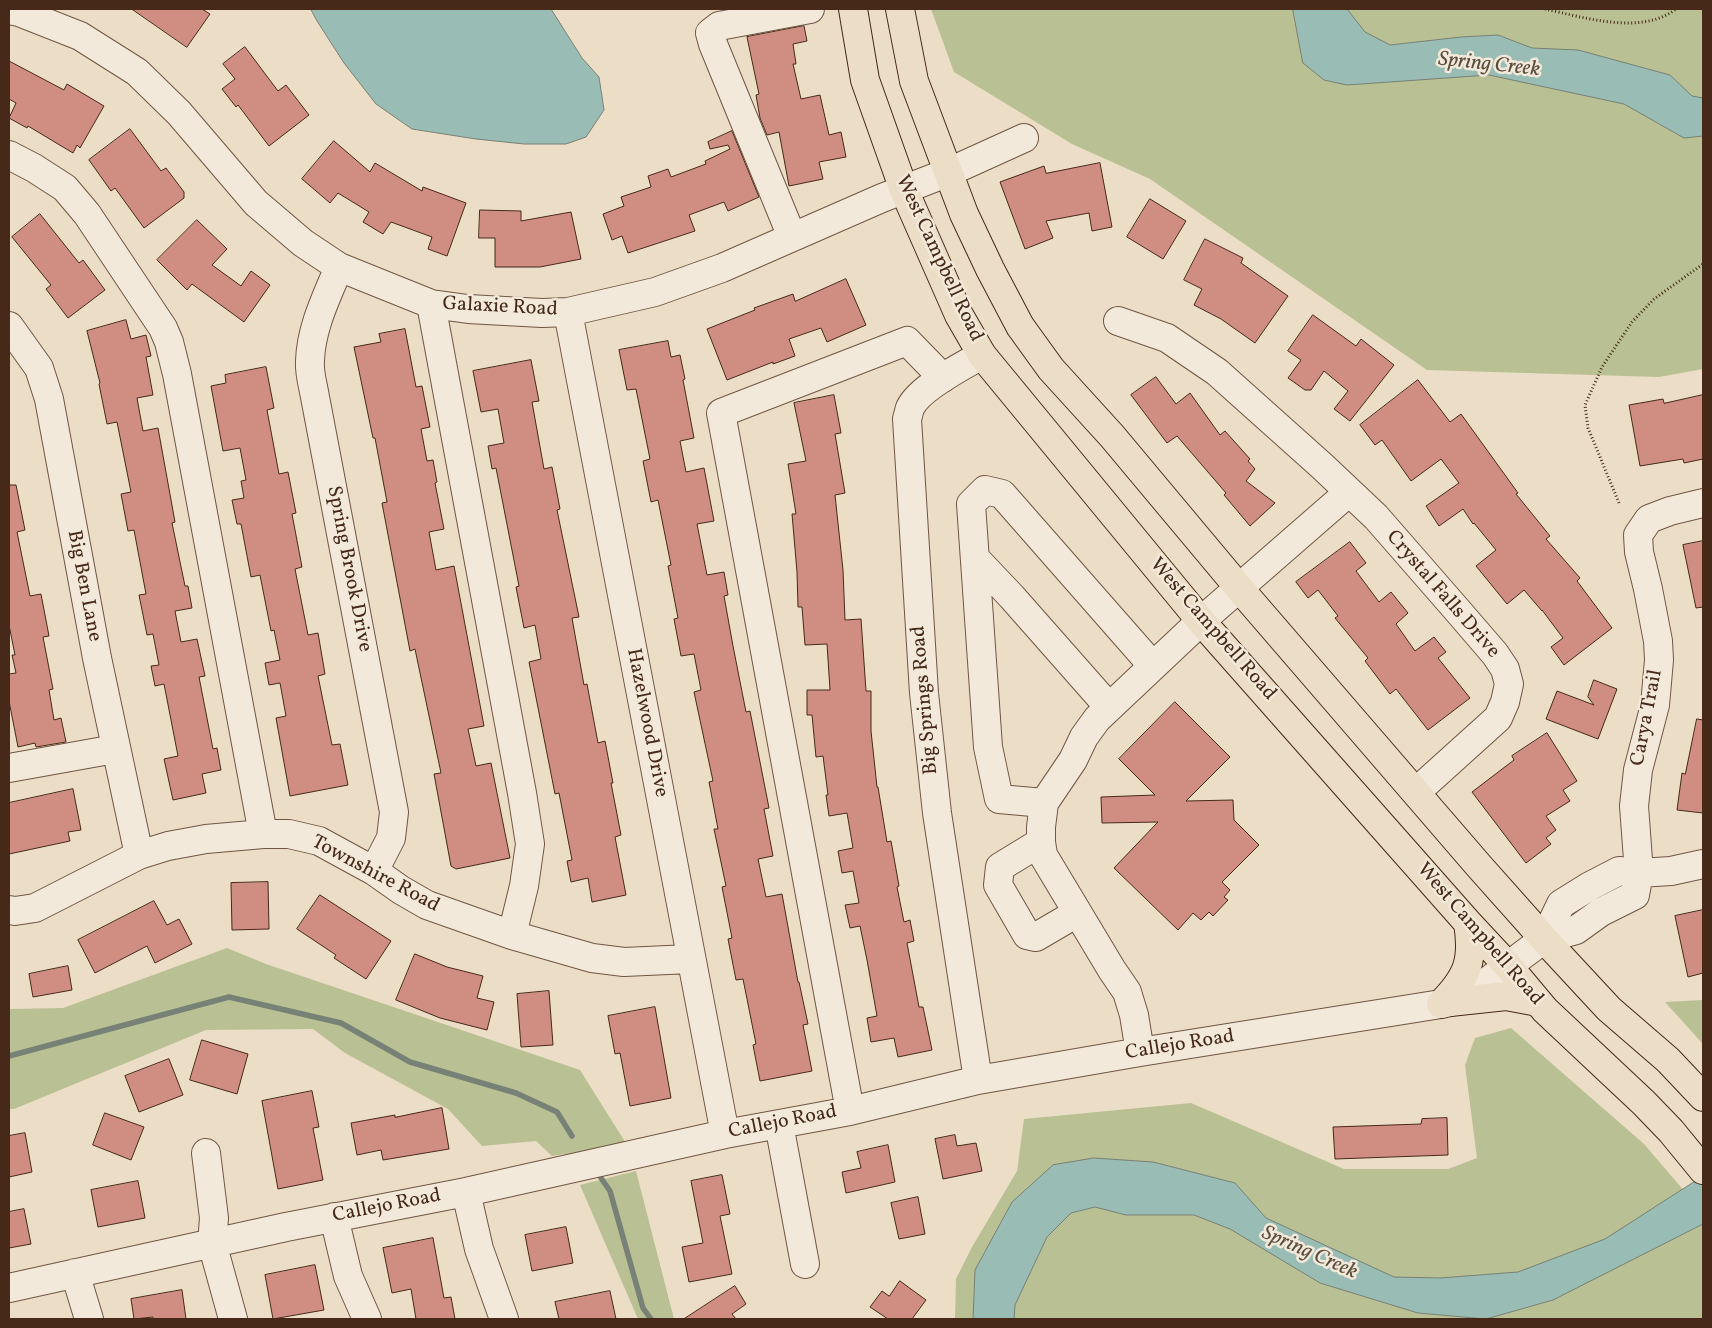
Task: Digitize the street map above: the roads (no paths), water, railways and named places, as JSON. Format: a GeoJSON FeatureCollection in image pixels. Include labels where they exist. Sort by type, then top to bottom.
{"type":"FeatureCollection","features":[{"type":"Feature","properties":{"kind":"main road","name":"West Campbell Road"},"geometry":{"type":"LineString","coordinates":[[853,9],[865,80],[904,190],[959,315],[982,355],[1201,621],[1509,967],[1544,1010],[1644,1103],[1671,1131],[1703,1170]]}},
{"type":"Feature","properties":{"kind":"main road"},"geometry":{"type":"LineString","coordinates":[[900,9],[914,81],[964,214],[1020,326],[1052,369],[1112,436],[1240,589],[1479,866],[1610,1010],[1668,1060],[1703,1098]]}},
{"type":"Feature","properties":{"kind":"main road"},"geometry":{"type":"LineString","coordinates":[[1446,1003],[1457,988],[1467,967],[1471,945],[1468,922]]}},
{"type":"Feature","properties":{"kind":"main road"},"geometry":{"type":"LineString","coordinates":[[1446,1003],[1506,996],[1538,1002]]}},
{"type":"Feature","properties":{"kind":"street"},"geometry":{"type":"LineString","coordinates":[[792,237],[710,33],[719,26],[810,9]]}},
{"type":"Feature","properties":{"kind":"street","name":"Galaxie Road"},"geometry":{"type":"LineString","coordinates":[[9,10],[19,12],[80,36],[137,72],[179,113],[256,204],[304,243],[339,267],[432,304],[478,310],[542,313],[568,312],[655,292],[722,268],[949,172],[1024,138]]}},
{"type":"Feature","properties":{"kind":"street"},"geometry":{"type":"LineString","coordinates":[[9,155],[65,188],[87,214],[139,290],[163,328],[169,342],[177,374],[263,834]]}},
{"type":"Feature","properties":{"kind":"street","name":"Spring Brook Drive"},"geometry":{"type":"LineString","coordinates":[[339,267],[322,305],[313,333],[310,362],[316,406],[394,812],[391,838],[374,871]]}},
{"type":"Feature","properties":{"kind":"street"},"geometry":{"type":"LineString","coordinates":[[432,304],[530,844],[524,886],[512,935]]}},
{"type":"Feature","properties":{"kind":"street","name":"Hazelwood Drive"},"geometry":{"type":"LineString","coordinates":[[568,312],[690,959],[725,1134]]}},
{"type":"Feature","properties":{"kind":"street","name":"Crystal Falls Drive"},"geometry":{"type":"LineString","coordinates":[[1118,321],[1167,338],[1217,372],[1376,517],[1489,647],[1505,669],[1509,684],[1505,702],[1498,718],[1416,792]]}},
{"type":"Feature","properties":{"kind":"street","name":"Big Ben Lane"},"geometry":{"type":"LineString","coordinates":[[9,326],[39,368],[49,399],[97,658],[139,855]]}},
{"type":"Feature","properties":{"kind":"street"},"geometry":{"type":"LineString","coordinates":[[850,1111],[721,413],[907,341],[942,378]]}},
{"type":"Feature","properties":{"kind":"street","name":"Big Springs Road"},"geometry":{"type":"LineString","coordinates":[[978,1080],[937,814],[924,693],[907,419],[911,406],[921,394],[942,378],[982,355]]}},
{"type":"Feature","properties":{"kind":"street"},"geometry":{"type":"LineString","coordinates":[[1044,803],[999,799],[988,747],[971,504],[985,490],[1002,494],[1153,666]]}},
{"type":"Feature","properties":{"kind":"street"},"geometry":{"type":"LineString","coordinates":[[1140,1052],[1134,1014],[1127,992],[1077,913],[1043,854],[1041,827],[1044,803],[1073,760],[1084,736],[1096,719],[1201,621],[1240,589],[1349,492]]}},
{"type":"Feature","properties":{"kind":"street","name":"Carya Trail"},"geometry":{"type":"LineString","coordinates":[[1639,874],[1634,806],[1638,770],[1655,705],[1659,660],[1658,641],[1638,552],[1638,535],[1649,519],[1670,511],[1703,504]]}},
{"type":"Feature","properties":{"kind":"street"},"geometry":{"type":"LineString","coordinates":[[975,558],[1109,707]]}},
{"type":"Feature","properties":{"kind":"street"},"geometry":{"type":"LineString","coordinates":[[9,768],[115,749]]}},
{"type":"Feature","properties":{"kind":"street","name":"Townshire Road"},"geometry":{"type":"LineString","coordinates":[[9,910],[35,908],[139,855],[168,846],[263,834],[289,834],[319,841],[374,871],[427,905],[512,935],[592,958],[624,962],[690,959]]}},
{"type":"Feature","properties":{"kind":"street"},"geometry":{"type":"LineString","coordinates":[[1041,842],[1000,867],[998,885],[1027,935],[1036,937],[1077,913]]}},
{"type":"Feature","properties":{"kind":"street","name":"Callejo Road"},"geometry":{"type":"LineString","coordinates":[[9,1288],[334,1217],[466,1192],[725,1134],[850,1111],[978,1080],[1446,1003],[1476,990],[1544,939],[1561,904],[1590,886],[1619,871],[1639,874],[1671,871],[1703,864]]}},
{"type":"Feature","properties":{"kind":"street"},"geometry":{"type":"LineString","coordinates":[[779,1124],[805,1264]]}},
{"type":"Feature","properties":{"kind":"street"},"geometry":{"type":"LineString","coordinates":[[206,1153],[214,1218],[212,1243],[233,1319]]}},
{"type":"Feature","properties":{"kind":"street"},"geometry":{"type":"LineString","coordinates":[[466,1192],[479,1249],[504,1319]]}},
{"type":"Feature","properties":{"kind":"street"},"geometry":{"type":"LineString","coordinates":[[334,1217],[348,1276],[367,1319]]}},
{"type":"Feature","properties":{"kind":"street"},"geometry":{"type":"LineString","coordinates":[[75,1273],[89,1319]]}},
{"type":"Feature","properties":{"kind":"water"},"geometry":{"type":"Polygon","coordinates":[[[311,9],[551,9],[582,58],[599,77],[604,110],[586,137],[566,144],[524,144],[412,129],[376,104],[344,63],[311,9]]]}},
{"type":"Feature","properties":{"kind":"water","name":"Spring Creek"},"geometry":{"type":"Polygon","coordinates":[[[1293,9],[1347,9],[1365,32],[1390,45],[1498,35],[1532,48],[1578,50],[1670,75],[1692,96],[1703,98],[1703,136],[1684,138],[1624,104],[1489,75],[1347,85],[1324,80],[1303,63],[1293,9]]]}},
{"type":"Feature","properties":{"kind":"water","name":"Spring Creek"},"geometry":{"type":"Polygon","coordinates":[[[1094,1158],[1153,1162],[1235,1183],[1266,1218],[1394,1277],[1440,1278],[1518,1272],[1605,1239],[1703,1176],[1703,1224],[1553,1300],[1486,1319],[1418,1313],[1320,1283],[1230,1229],[1194,1215],[1126,1215],[1095,1207],[1071,1213],[1047,1237],[1015,1305],[1014,1319],[973,1319],[975,1270],[1012,1202],[1053,1165],[1094,1158]]]}},
{"type":"Feature","properties":{"kind":"waterway"},"geometry":{"type":"LineString","coordinates":[[9,1056],[229,997],[341,1023],[410,1062],[516,1093],[557,1112],[572,1136]]}},
{"type":"Feature","properties":{"kind":"waterway"},"geometry":{"type":"LineString","coordinates":[[601,1178],[610,1191],[643,1308],[651,1319]]}}]}
